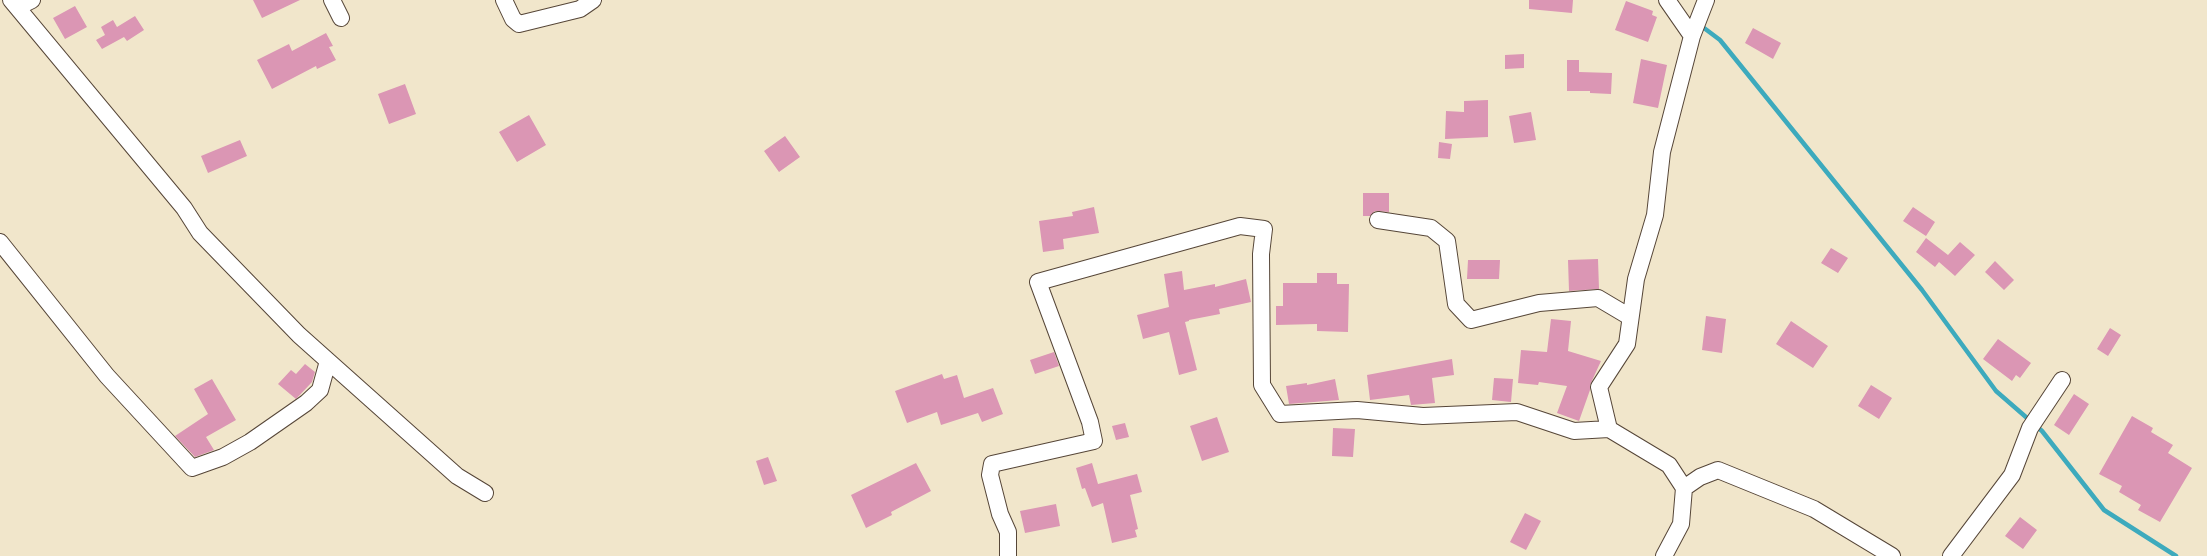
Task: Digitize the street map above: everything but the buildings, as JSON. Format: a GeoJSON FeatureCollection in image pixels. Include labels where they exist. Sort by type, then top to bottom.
{"type":"FeatureCollection","features":[{"type":"Feature","properties":{"kind":"street"},"geometry":{"type":"LineString","coordinates":[[32,0],[14,4],[184,208],[200,232],[299,335],[457,476],[485,493]]}},
{"type":"Feature","properties":{"kind":"street"},"geometry":{"type":"LineString","coordinates":[[332,0],[341,18]]}},
{"type":"Feature","properties":{"kind":"street"},"geometry":{"type":"LineString","coordinates":[[504,0],[513,19],[518,24],[580,9],[593,0]]}},
{"type":"Feature","properties":{"kind":"street"},"geometry":{"type":"LineString","coordinates":[[1668,0],[1692,36]]}},
{"type":"Feature","properties":{"kind":"street"},"geometry":{"type":"LineString","coordinates":[[1609,429],[1599,387],[1626,344],[1636,280],[1655,215],[1662,152],[1692,36],[1706,0]]}},
{"type":"Feature","properties":{"kind":"street"},"geometry":{"type":"LineString","coordinates":[[1378,220],[1431,228],[1447,241],[1456,304],[1471,320],[1539,304],[1598,298],[1630,317]]}},
{"type":"Feature","properties":{"kind":"street"},"geometry":{"type":"LineString","coordinates":[[1008,556],[1008,532],[1000,514],[992,481],[992,464],[1094,441],[1090,422],[1038,282],[1240,226],[1264,229],[1261,254],[1262,385],[1280,414],[1357,410],[1423,416],[1517,412],[1574,431],[1609,429],[1669,465],[1684,488],[1681,524],[1664,556]]}},
{"type":"Feature","properties":{"kind":"street"},"geometry":{"type":"LineString","coordinates":[[0,242],[107,376],[192,468],[223,457],[250,442],[306,403],[320,390],[328,361]]}},
{"type":"Feature","properties":{"kind":"street"},"geometry":{"type":"LineString","coordinates":[[1951,556],[2012,475],[2030,428],[2062,380]]}},
{"type":"Feature","properties":{"kind":"street"},"geometry":{"type":"LineString","coordinates":[[1684,488],[1700,477],[1718,470],[1814,509],[1892,556]]}},
{"type":"Feature","properties":{"kind":"waterway"},"geometry":{"type":"LineString","coordinates":[[1700,25],[1720,40],[1922,290],[1996,391],[2042,431],[2104,510],[2176,556]]}}]}
